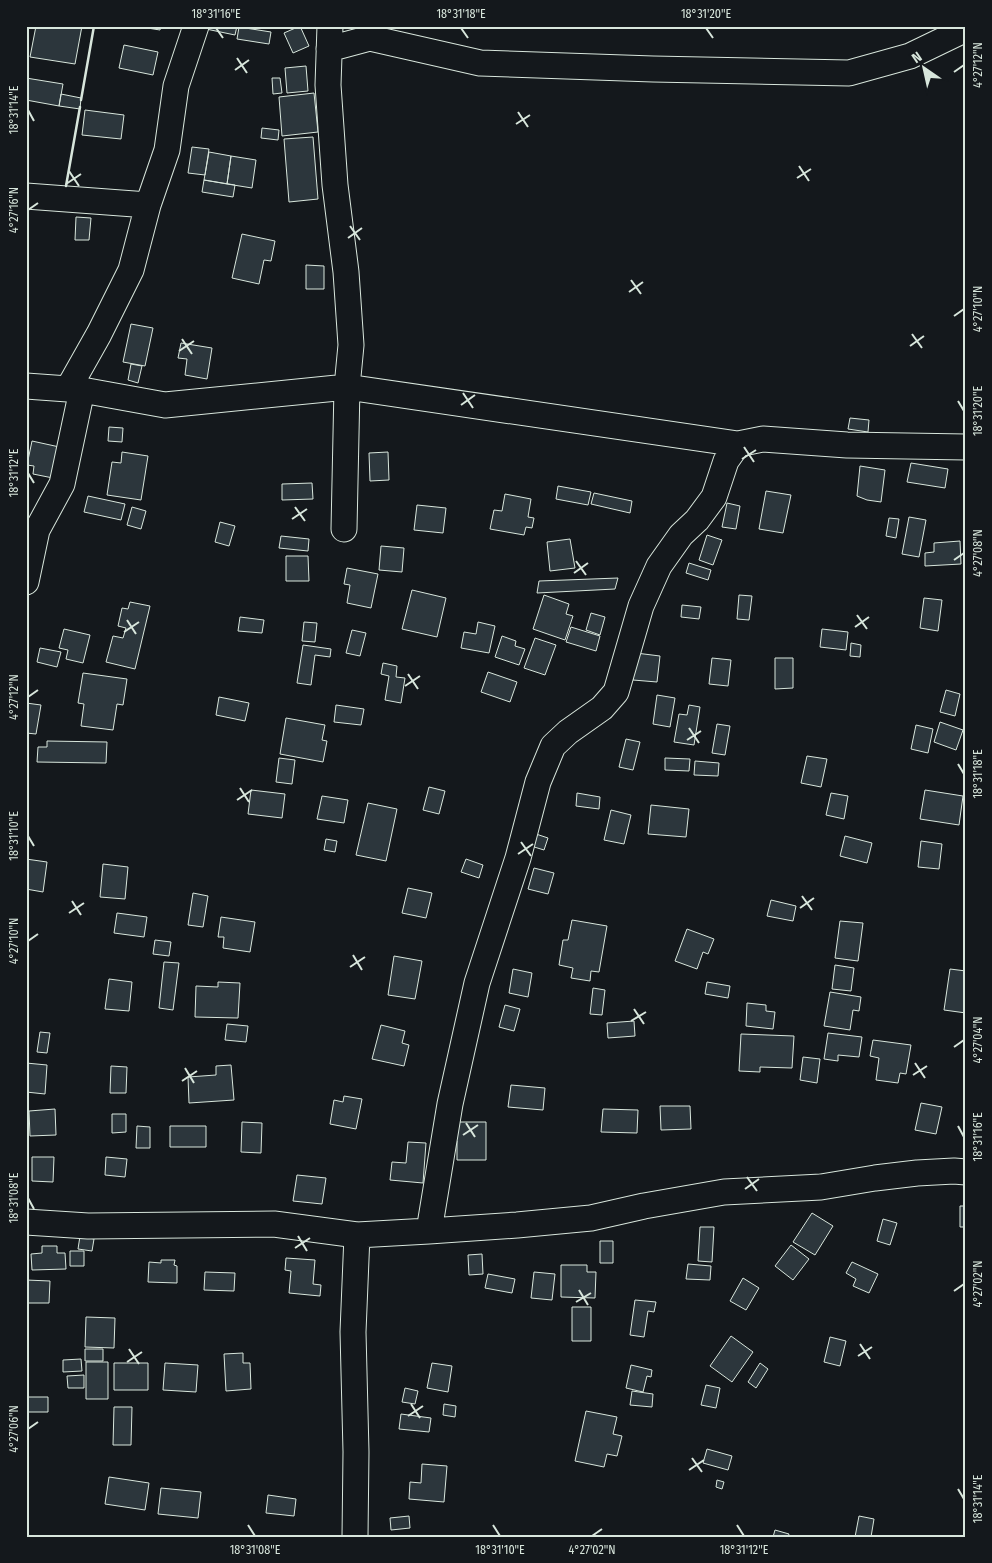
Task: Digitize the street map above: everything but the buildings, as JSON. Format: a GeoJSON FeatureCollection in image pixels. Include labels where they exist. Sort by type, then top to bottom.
{"type":"FeatureCollection","features":[{"type":"Feature","properties":{"kind":"street"},"geometry":{"type":"LineString","coordinates":[[26,582],[37,530],[62,484],[75,390],[99,334],[130,270],[148,205],[167,150],[176,86],[196,26]]}},
{"type":"Feature","properties":{"kind":"street"},"geometry":{"type":"LineString","coordinates":[[344,530],[351,345],[346,272],[335,186],[328,85],[329,37],[370,38],[480,63],[644,69],[849,73],[910,56],[966,29]]}},
{"type":"Feature","properties":{"kind":"street"},"geometry":{"type":"LineString","coordinates":[[26,196],[148,205]]}},
{"type":"Feature","properties":{"kind":"street"},"geometry":{"type":"LineString","coordinates":[[26,386],[75,390],[165,405],[348,386],[738,444],[763,439],[848,446],[966,447]]}},
{"type":"Feature","properties":{"kind":"street"},"geometry":{"type":"LineString","coordinates":[[429,1231],[450,1104],[477,983],[518,858],[538,782],[553,746],[568,732],[602,708],[616,692],[641,606],[659,566],[681,535],[697,520],[714,497],[726,461],[738,444]]}},
{"type":"Feature","properties":{"kind":"street"},"geometry":{"type":"LineString","coordinates":[[26,1222],[88,1226],[274,1224],[357,1235],[517,1226],[591,1218],[644,1206],[724,1192],[821,1187],[875,1178],[945,1171],[966,1172]]}},
{"type":"Feature","properties":{"kind":"street"},"geometry":{"type":"LineString","coordinates":[[355,1537],[356,1452],[353,1332],[357,1235]]}},
{"type":"Feature","properties":{"kind":"wall"},"geometry":{"type":"LineString","coordinates":[[81,100],[94,26]]}},
{"type":"Feature","properties":{"kind":"wall"},"geometry":{"type":"LineString","coordinates":[[66,186],[80,107]]}}]}
